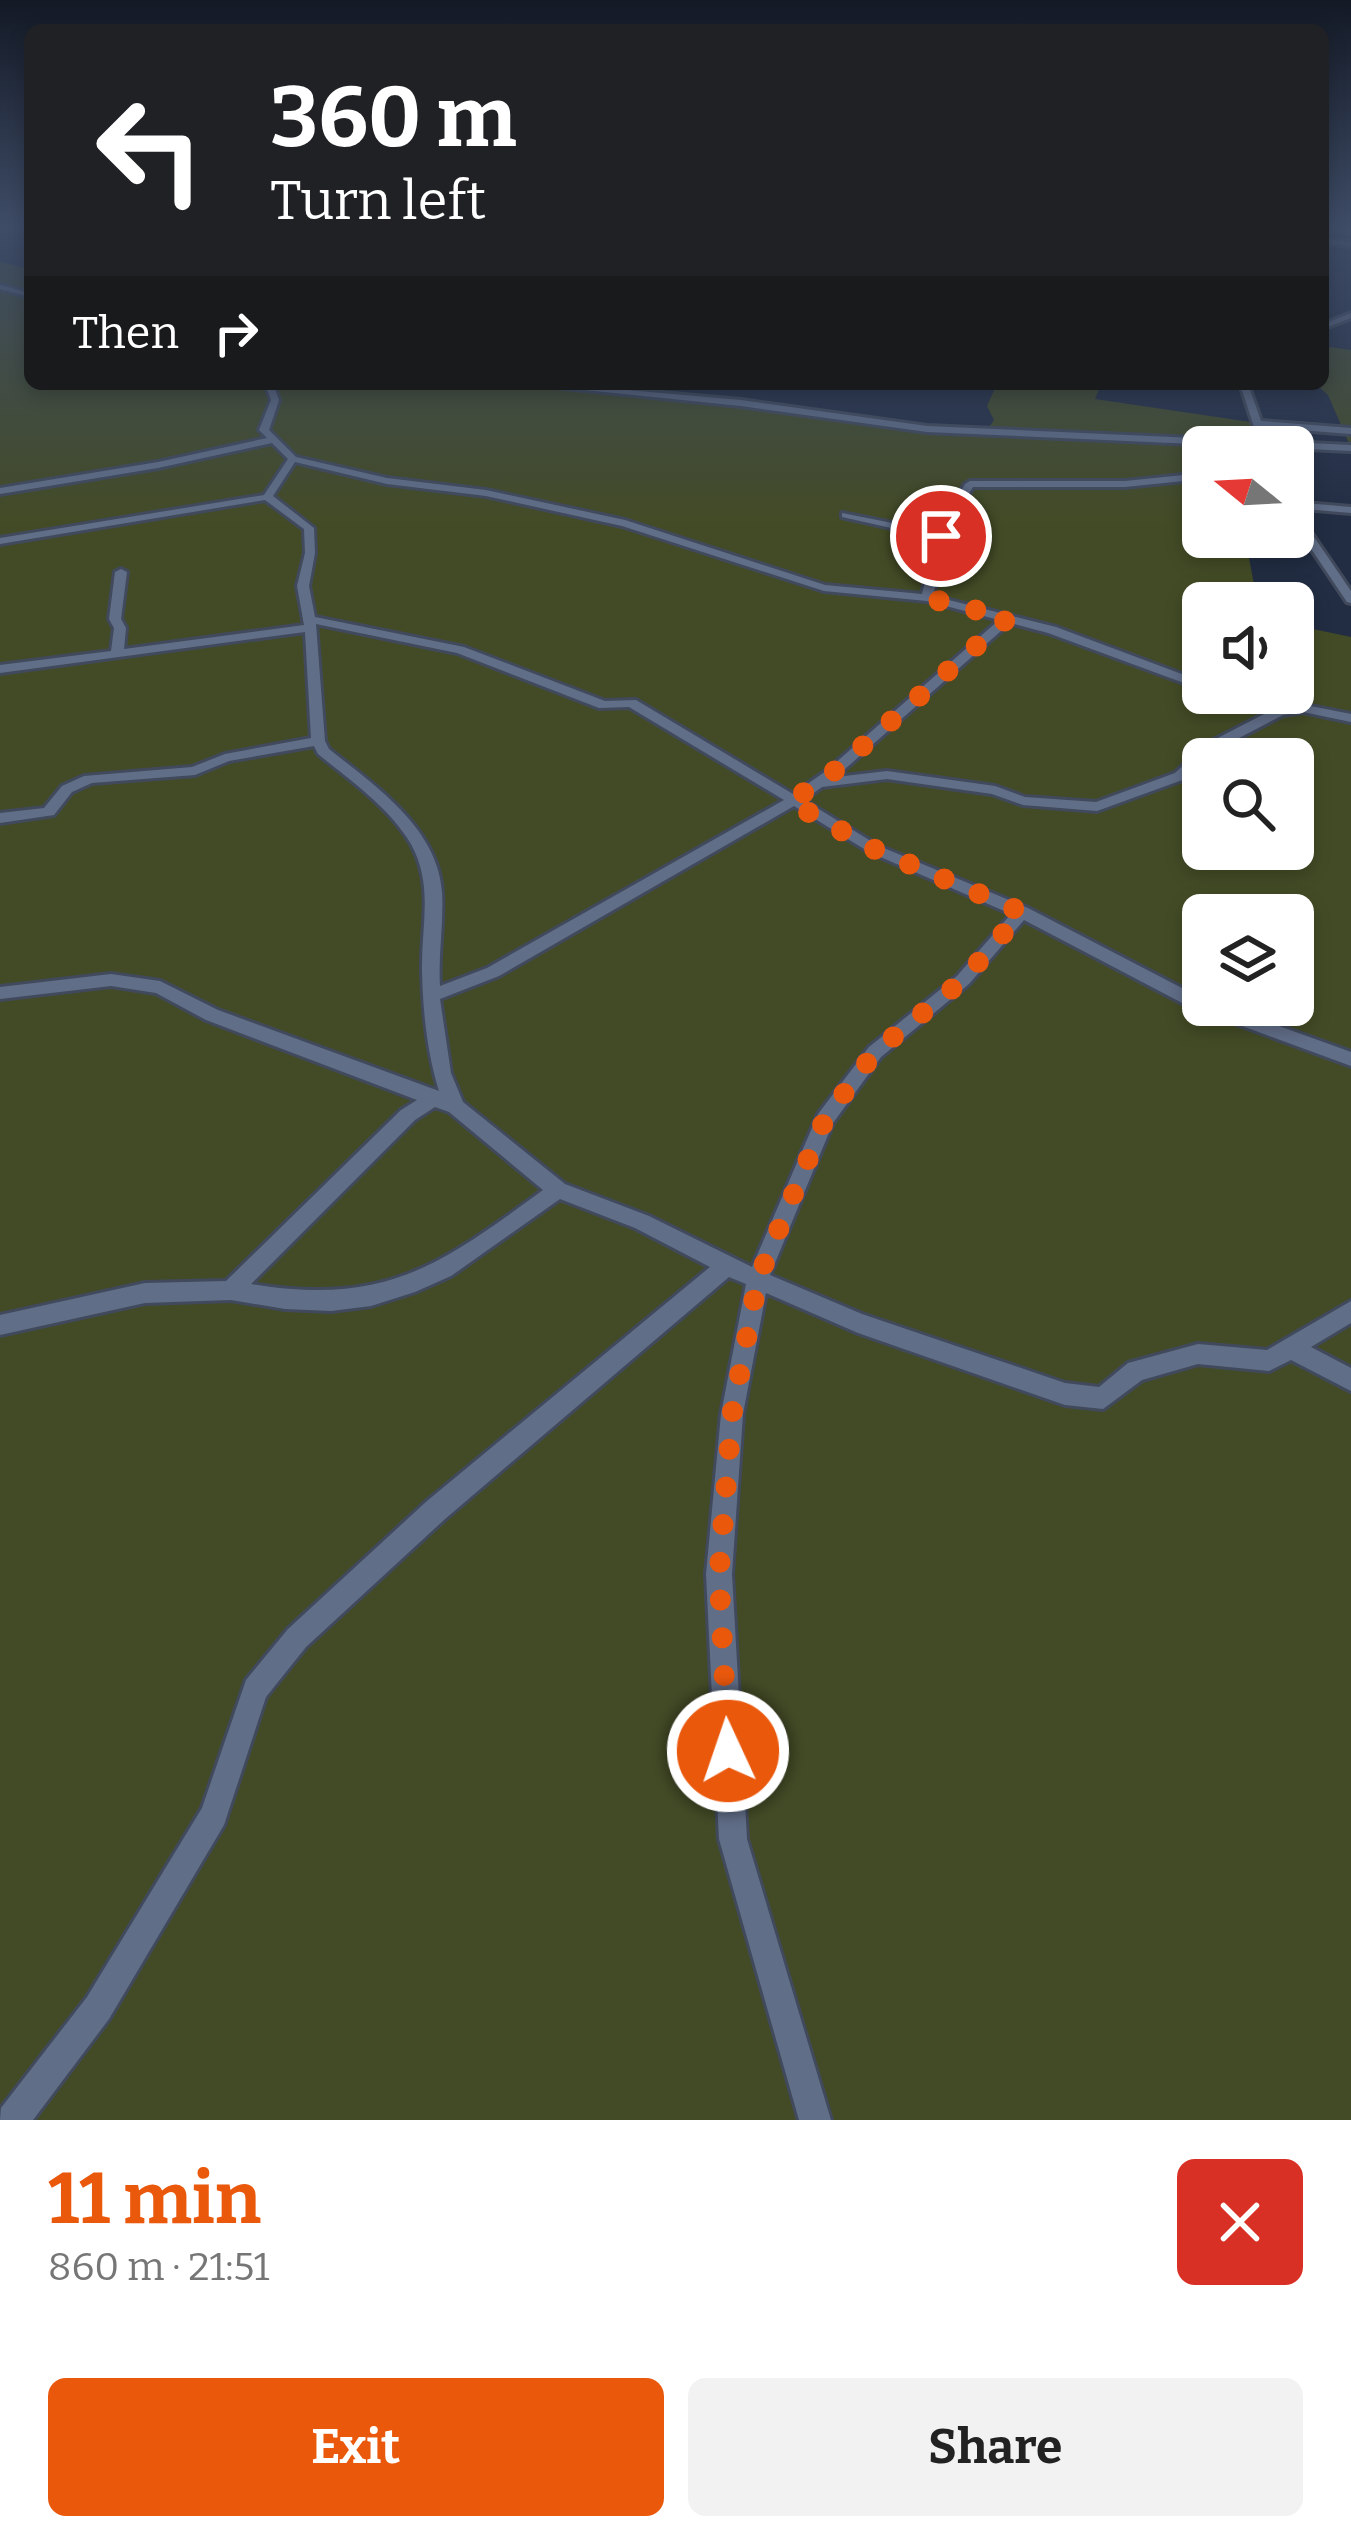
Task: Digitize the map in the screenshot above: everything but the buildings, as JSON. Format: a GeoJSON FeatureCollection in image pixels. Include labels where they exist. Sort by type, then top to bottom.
{"type":"FeatureCollection","features":[{"type":"Feature","properties":{"kind":"street"},"geometry":{"type":"LineString","coordinates":[[1335,326],[1338,337]]}},
{"type":"Feature","properties":{"kind":"street"},"geometry":{"type":"LineString","coordinates":[[272,390],[274,400],[264,430],[293,459],[387,481],[464,489],[643,527],[824,588],[928,598],[1008,618],[1182,679]]}},
{"type":"Feature","properties":{"kind":"street"},"geometry":{"type":"LineString","coordinates":[[593,390],[927,429],[1182,440]]}},
{"type":"Feature","properties":{"kind":"street"},"geometry":{"type":"LineString","coordinates":[[1246,390],[1258,424],[1351,431]]}},
{"type":"Feature","properties":{"kind":"street"},"geometry":{"type":"LineString","coordinates":[[0,490],[158,465],[273,440]]}},
{"type":"Feature","properties":{"kind":"street"},"geometry":{"type":"LineString","coordinates":[[1314,446],[1351,448]]}},
{"type":"Feature","properties":{"kind":"street"},"geometry":{"type":"LineString","coordinates":[[0,541],[267,496],[293,459]]}},
{"type":"Feature","properties":{"kind":"street"},"geometry":{"type":"LineString","coordinates":[[928,598],[941,536],[958,500],[976,482],[1124,484],[1182,478]]}},
{"type":"Feature","properties":{"kind":"street"},"geometry":{"type":"LineString","coordinates":[[267,496],[309,528],[309,566],[303,586],[322,751],[396,811],[434,885],[430,940],[434,1026],[444,1099]]}},
{"type":"Feature","properties":{"kind":"street"},"geometry":{"type":"LineString","coordinates":[[1314,510],[1351,511]]}},
{"type":"Feature","properties":{"kind":"street"},"geometry":{"type":"LineString","coordinates":[[846,514],[941,536]]}},
{"type":"Feature","properties":{"kind":"street"},"geometry":{"type":"LineString","coordinates":[[1314,542],[1351,600]]}},
{"type":"Feature","properties":{"kind":"street"},"geometry":{"type":"LineString","coordinates":[[117,652],[120,628],[115,619],[121,572]]}},
{"type":"Feature","properties":{"kind":"street"},"geometry":{"type":"LineString","coordinates":[[435,994],[493,972],[790,802],[831,774],[1008,618]]}},
{"type":"Feature","properties":{"kind":"street"},"geometry":{"type":"LineString","coordinates":[[0,669],[310,623],[460,650],[604,706],[631,703],[874,849],[1022,912],[1194,1002],[1351,1059]]}},
{"type":"Feature","properties":{"kind":"street"},"geometry":{"type":"LineString","coordinates":[[1314,711],[1351,718]]}},
{"type":"Feature","properties":{"kind":"street"},"geometry":{"type":"LineString","coordinates":[[812,784],[887,775],[995,790],[1023,801],[1097,807],[1180,776],[1211,748],[1274,714]]}},
{"type":"Feature","properties":{"kind":"street"},"geometry":{"type":"LineString","coordinates":[[0,818],[49,812],[67,789],[89,779],[195,771],[225,758],[318,741]]}},
{"type":"Feature","properties":{"kind":"street"},"geometry":{"type":"LineString","coordinates":[[815,2120],[733,1839],[719,1574],[732,1414],[758,1279],[825,1119],[875,1052],[963,980],[1022,912]]}},
{"type":"Feature","properties":{"kind":"street"},"geometry":{"type":"LineString","coordinates":[[0,993],[135,980],[160,987],[212,1015],[444,1099],[558,1190],[641,1222],[858,1323],[1065,1394],[1103,1398],[1136,1371],[1198,1354],[1269,1361],[1351,1311]]}},
{"type":"Feature","properties":{"kind":"street"},"geometry":{"type":"LineString","coordinates":[[231,1289],[407,1115],[444,1099]]}},
{"type":"Feature","properties":{"kind":"street"},"geometry":{"type":"LineString","coordinates":[[0,1325],[145,1293],[231,1289],[308,1301],[362,1301],[402,1292],[452,1268],[558,1190]]}},
{"type":"Feature","properties":{"kind":"street"},"geometry":{"type":"LineString","coordinates":[[13,2120],[98,2008],[214,1815],[255,1688],[296,1638],[436,1510],[728,1266]]}},
{"type":"Feature","properties":{"kind":"street"},"geometry":{"type":"LineString","coordinates":[[1293,1349],[1351,1381]]}},
{"type":"Feature","properties":{"kind":"green space"},"geometry":{"type":"Polygon","coordinates":[[[0,326],[24,326],[24,390],[586,390],[985,433],[994,420],[987,406],[994,390],[1099,390],[1095,399],[1257,423],[1182,426],[1182,558],[1249,558],[1254,582],[1182,582],[1182,714],[1314,714],[1314,629],[1351,637],[1351,2120],[0,2120],[0,326]]]}},
{"type":"Feature","properties":{"kind":"green space"},"geometry":{"type":"Polygon","coordinates":[[[1329,347],[1351,350],[1351,448],[1323,390],[1329,390],[1329,347]]]}},
{"type":"Feature","properties":{"kind":"route"},"geometry":{"type":"LineString","coordinates":[[728,1751],[719,1574],[732,1414],[758,1279],[825,1119],[875,1052],[963,980],[1022,912],[874,849],[790,802],[831,774],[1008,618],[928,598],[941,536]]}}]}
